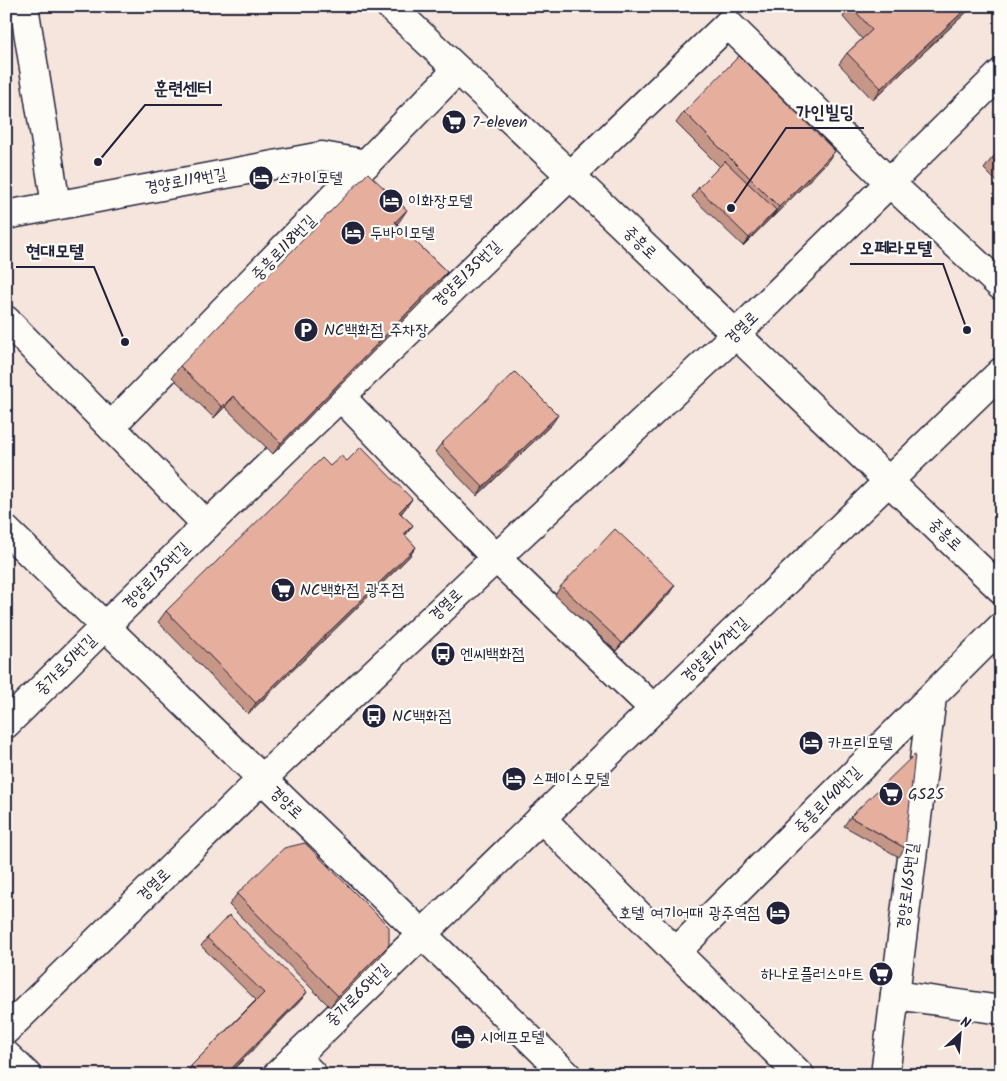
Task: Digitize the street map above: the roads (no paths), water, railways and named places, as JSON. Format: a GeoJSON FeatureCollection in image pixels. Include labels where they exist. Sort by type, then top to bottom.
{"type":"FeatureCollection","features":[{"type":"Feature","properties":{"kind":"street"},"geometry":{"type":"LineString","coordinates":[[6,9],[24,6],[56,205]]}},
{"type":"Feature","properties":{"kind":"street","name":"중흥로"},"geometry":{"type":"LineString","coordinates":[[390,6],[570,175],[1001,589]]}},
{"type":"Feature","properties":{"kind":"street"},"geometry":{"type":"LineString","coordinates":[[726,15],[890,183],[1001,286]]}},
{"type":"Feature","properties":{"kind":"street","name":"경양로135번길"},"geometry":{"type":"LineString","coordinates":[[105,626],[570,175],[726,15]]}},
{"type":"Feature","properties":{"kind":"street","name":"중흥로118번길"},"geometry":{"type":"LineString","coordinates":[[111,426],[457,70]]}},
{"type":"Feature","properties":{"kind":"street","name":"경열로"},"geometry":{"type":"LineString","coordinates":[[6,1030],[262,779],[736,335],[1001,74]]}},
{"type":"Feature","properties":{"kind":"street","name":"경양로119번길"},"geometry":{"type":"LineString","coordinates":[[6,215],[322,156],[366,164]]}},
{"type":"Feature","properties":{"kind":"street"},"geometry":{"type":"LineString","coordinates":[[6,320],[207,526]]}},
{"type":"Feature","properties":{"kind":"street"},"geometry":{"type":"LineString","coordinates":[[888,482],[1001,372]]}},
{"type":"Feature","properties":{"kind":"street"},"geometry":{"type":"LineString","coordinates":[[340,396],[496,558],[654,709]]}},
{"type":"Feature","properties":{"kind":"street","name":"경양로147번길"},"geometry":{"type":"LineString","coordinates":[[422,934],[888,482]]}},
{"type":"Feature","properties":{"kind":"street","name":"경양로"},"geometry":{"type":"LineString","coordinates":[[6,530],[567,1075]]}},
{"type":"Feature","properties":{"kind":"street","name":"중가로51번길"},"geometry":{"type":"LineString","coordinates":[[6,724],[105,626]]}},
{"type":"Feature","properties":{"kind":"street","name":"중흥로140번길"},"geometry":{"type":"LineString","coordinates":[[676,952],[1001,627]]}},
{"type":"Feature","properties":{"kind":"street","name":"경양로165번길"},"geometry":{"type":"LineString","coordinates":[[885,1075],[932,697]]}},
{"type":"Feature","properties":{"kind":"street"},"geometry":{"type":"LineString","coordinates":[[541,818],[800,1075]]}},
{"type":"Feature","properties":{"kind":"street","name":"중가로65번길"},"geometry":{"type":"LineString","coordinates":[[295,1069],[422,934]]}},
{"type":"Feature","properties":{"kind":"street"},"geometry":{"type":"LineString","coordinates":[[894,995],[1001,1010]]}},
{"type":"Feature","properties":{"kind":"street"},"geometry":{"type":"LineString","coordinates":[[6,1055],[27,1075]]}},
{"type":"Feature","properties":{"kind":"place","name":"7-eleven"},"geometry":{"type":"Point","coordinates":[454,122]}},
{"type":"Feature","properties":{"kind":"place","name":"훈련센터"},"geometry":{"type":"Point","coordinates":[98,162]}},
{"type":"Feature","properties":{"kind":"place","name":"스카이모텔"},"geometry":{"type":"Point","coordinates":[261,178]}},
{"type":"Feature","properties":{"kind":"place","name":"이화장모텔"},"geometry":{"type":"Point","coordinates":[391,201]}},
{"type":"Feature","properties":{"kind":"place","name":"가인빌딩"},"geometry":{"type":"Point","coordinates":[731,208]}},
{"type":"Feature","properties":{"kind":"place","name":"두바이모텔"},"geometry":{"type":"Point","coordinates":[353,233]}},
{"type":"Feature","properties":{"kind":"place","name":"NC백화점 주차장"},"geometry":{"type":"Point","coordinates":[306,330]}},
{"type":"Feature","properties":{"kind":"place","name":"오페라모텔"},"geometry":{"type":"Point","coordinates":[967,330]}},
{"type":"Feature","properties":{"kind":"place","name":"현대모텔"},"geometry":{"type":"Point","coordinates":[125,342]}},
{"type":"Feature","properties":{"kind":"place","name":"NC백화점 광주점"},"geometry":{"type":"Point","coordinates":[283,590]}},
{"type":"Feature","properties":{"kind":"place","name":"엔씨백화점"},"geometry":{"type":"Point","coordinates":[443,654]}},
{"type":"Feature","properties":{"kind":"place","name":"NC백화점"},"geometry":{"type":"Point","coordinates":[374,716]}},
{"type":"Feature","properties":{"kind":"place","name":"카프리모텔"},"geometry":{"type":"Point","coordinates":[811,743]}},
{"type":"Feature","properties":{"kind":"place","name":"스페이스모텔"},"geometry":{"type":"Point","coordinates":[514,779]}},
{"type":"Feature","properties":{"kind":"place","name":"GS25"},"geometry":{"type":"Point","coordinates":[891,794]}},
{"type":"Feature","properties":{"kind":"place","name":"호텔 여기어때 광주역점"},"geometry":{"type":"Point","coordinates":[778,913]}},
{"type":"Feature","properties":{"kind":"place","name":"하나로플러스마트"},"geometry":{"type":"Point","coordinates":[881,974]}},
{"type":"Feature","properties":{"kind":"place","name":"시에프모텔"},"geometry":{"type":"Point","coordinates":[463,1037]}}]}
